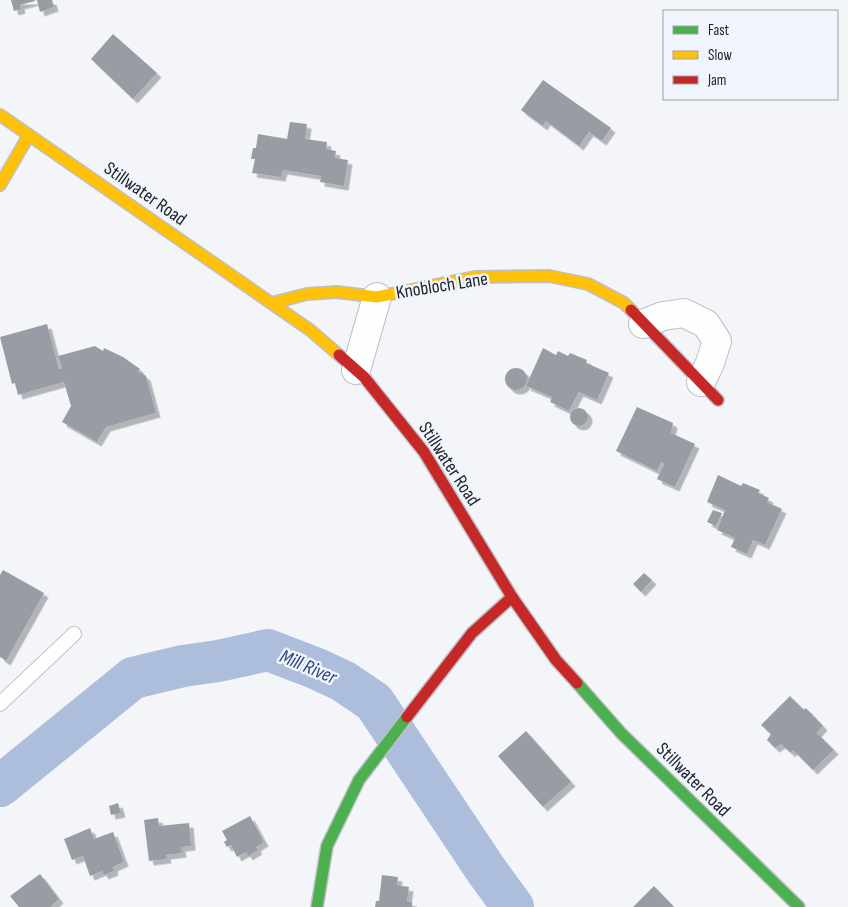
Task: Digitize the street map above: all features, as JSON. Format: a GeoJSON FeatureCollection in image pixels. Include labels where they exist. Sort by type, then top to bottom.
{"type":"FeatureCollection","features":[{"type":"Feature","properties":{"kind":"main road","name":"Stillwater Road"},"geometry":{"type":"LineString","coordinates":[[0,115],[310,330],[364,377],[424,452],[512,597],[556,660],[621,733],[799,907]]}},
{"type":"Feature","properties":{"kind":"main road"},"geometry":{"type":"LineString","coordinates":[[0,185],[29,135]]}},
{"type":"Feature","properties":{"kind":"main road","name":"Knobloch Lane"},"geometry":{"type":"LineString","coordinates":[[272,304],[307,294],[337,292],[377,297],[475,277],[549,276],[588,284],[624,303],[709,391]]}},
{"type":"Feature","properties":{"kind":"main road"},"geometry":{"type":"LineString","coordinates":[[317,907],[326,846],[359,780],[472,633],[512,597]]}},
{"type":"Feature","properties":{"kind":"street","name":"Knobloch Lane"},"geometry":{"type":"LineString","coordinates":[[356,370],[377,297]]}},
{"type":"Feature","properties":{"kind":"street","name":"Knobloch Lane"},"geometry":{"type":"LineString","coordinates":[[643,324],[663,316],[684,313],[706,324],[717,341],[710,363],[709,391]]}},
{"type":"Feature","properties":{"kind":"lane"},"geometry":{"type":"LineString","coordinates":[[0,704],[74,634]]}},
{"type":"Feature","properties":{"kind":"building"},"geometry":{"type":"Polygon","coordinates":[[[11,0],[35,1],[20,5],[21,9],[14,11],[11,0]]]}},
{"type":"Feature","properties":{"kind":"building"},"geometry":{"type":"Polygon","coordinates":[[[37,0],[52,0],[54,7],[40,12],[37,0]]]}},
{"type":"Feature","properties":{"kind":"building"},"geometry":{"type":"Polygon","coordinates":[[[113,34],[157,73],[133,99],[91,59],[113,34]]]}},
{"type":"Feature","properties":{"kind":"building"},"geometry":{"type":"Polygon","coordinates":[[[543,80],[611,128],[602,141],[589,132],[579,146],[546,121],[543,126],[521,110],[543,80]]]}},
{"type":"Feature","properties":{"kind":"building"},"geometry":{"type":"Polygon","coordinates":[[[290,122],[307,124],[305,139],[327,142],[326,149],[336,151],[335,158],[348,160],[344,186],[320,182],[321,176],[283,170],[281,177],[252,173],[255,159],[251,159],[253,148],[256,148],[258,134],[287,139],[290,122]]]}},
{"type":"Feature","properties":{"kind":"building"},"geometry":{"type":"Polygon","coordinates":[[[47,324],[59,369],[62,369],[58,356],[95,346],[103,351],[104,348],[123,357],[140,369],[138,371],[146,376],[156,413],[106,427],[97,442],[62,422],[71,406],[64,382],[18,395],[15,383],[12,384],[0,337],[47,324]]]}},
{"type":"Feature","properties":{"kind":"building"},"geometry":{"type":"Polygon","coordinates":[[[543,348],[556,355],[558,351],[568,356],[570,353],[587,360],[586,363],[609,373],[597,400],[579,392],[569,411],[550,402],[552,397],[526,386],[543,348]]]}},
{"type":"Feature","properties":{"kind":"building"},"geometry":{"type":"Polygon","coordinates":[[[516,368],[524,371],[527,379],[524,387],[516,390],[508,387],[505,379],[508,371],[516,368]]]}},
{"type":"Feature","properties":{"kind":"building"},"geometry":{"type":"Polygon","coordinates":[[[637,407],[673,423],[671,433],[695,444],[675,487],[657,479],[664,464],[661,462],[657,471],[616,451],[637,407]]]}},
{"type":"Feature","properties":{"kind":"building"},"geometry":{"type":"Polygon","coordinates":[[[575,408],[583,408],[588,413],[586,424],[575,426],[570,421],[570,413],[575,408]]]}},
{"type":"Feature","properties":{"kind":"building"},"geometry":{"type":"Polygon","coordinates":[[[718,475],[741,486],[743,483],[760,490],[758,493],[769,498],[767,502],[782,509],[765,545],[753,540],[747,554],[731,547],[735,538],[717,530],[725,510],[707,502],[718,475]]]}},
{"type":"Feature","properties":{"kind":"building"},"geometry":{"type":"Polygon","coordinates":[[[713,510],[722,513],[716,526],[707,522],[713,510]]]}},
{"type":"Feature","properties":{"kind":"building"},"geometry":{"type":"Polygon","coordinates":[[[3,570],[44,593],[6,661],[0,657],[0,575],[3,570]]]}},
{"type":"Feature","properties":{"kind":"building"},"geometry":{"type":"Polygon","coordinates":[[[644,573],[652,580],[641,592],[633,584],[644,573]]]}},
{"type":"Feature","properties":{"kind":"building"},"geometry":{"type":"Polygon","coordinates":[[[790,696],[804,710],[805,708],[808,710],[823,726],[816,734],[834,750],[813,770],[793,750],[791,753],[781,744],[775,748],[767,740],[771,734],[761,725],[790,696]]]}},
{"type":"Feature","properties":{"kind":"building"},"geometry":{"type":"Polygon","coordinates":[[[526,731],[571,782],[543,807],[498,756],[526,731]]]}},
{"type":"Feature","properties":{"kind":"building"},"geometry":{"type":"Polygon","coordinates":[[[118,803],[121,813],[111,815],[109,806],[118,803]]]}},
{"type":"Feature","properties":{"kind":"building"},"geometry":{"type":"Polygon","coordinates":[[[250,816],[264,842],[256,847],[258,850],[248,856],[246,852],[237,857],[231,845],[227,847],[224,842],[227,840],[222,831],[250,816]]]}},
{"type":"Feature","properties":{"kind":"building"},"geometry":{"type":"Polygon","coordinates":[[[158,818],[159,826],[189,823],[191,846],[181,847],[182,853],[166,855],[167,859],[149,861],[144,820],[158,818]]]}},
{"type":"Feature","properties":{"kind":"building"},"geometry":{"type":"Polygon","coordinates":[[[90,828],[94,839],[113,832],[124,862],[113,867],[114,871],[104,875],[102,871],[90,876],[83,856],[72,860],[64,839],[90,828]]]}},
{"type":"Feature","properties":{"kind":"building"},"geometry":{"type":"Polygon","coordinates":[[[40,874],[59,899],[50,907],[19,907],[10,896],[40,874]]]}},
{"type":"Feature","properties":{"kind":"building"},"geometry":{"type":"Polygon","coordinates":[[[382,875],[398,877],[397,885],[409,887],[407,901],[412,902],[412,907],[375,907],[376,901],[379,901],[382,875]]]}},
{"type":"Feature","properties":{"kind":"building"},"geometry":{"type":"Polygon","coordinates":[[[654,886],[674,907],[633,907],[654,886]]]}},
{"type":"Feature","properties":{"kind":"waterway","name":"Mill River"},"geometry":{"type":"LineString","coordinates":[[0,786],[133,678],[183,666],[218,661],[268,650],[343,681],[374,702],[486,870],[513,907]]}},
{"type":"Feature","properties":{"kind":"traffic: fast"},"geometry":{"type":"LineString","coordinates":[[577,683],[621,733],[799,907]]}},
{"type":"Feature","properties":{"kind":"traffic: fast"},"geometry":{"type":"LineString","coordinates":[[317,907],[327,846],[359,780],[407,717]]}},
{"type":"Feature","properties":{"kind":"traffic: slow"},"geometry":{"type":"LineString","coordinates":[[0,115],[310,330],[339,355]]}},
{"type":"Feature","properties":{"kind":"traffic: slow"},"geometry":{"type":"LineString","coordinates":[[0,185],[29,135]]}},
{"type":"Feature","properties":{"kind":"traffic: slow"},"geometry":{"type":"LineString","coordinates":[[272,303],[307,294],[337,292],[377,297],[475,277],[549,276],[588,284],[624,303],[631,310]]}},
{"type":"Feature","properties":{"kind":"traffic: jam"},"geometry":{"type":"LineString","coordinates":[[631,310],[718,400]]}},
{"type":"Feature","properties":{"kind":"traffic: jam"},"geometry":{"type":"LineString","coordinates":[[339,355],[364,377],[424,452],[512,597],[556,660],[577,683]]}},
{"type":"Feature","properties":{"kind":"traffic: jam"},"geometry":{"type":"LineString","coordinates":[[407,717],[472,633],[512,597]]}}]}
